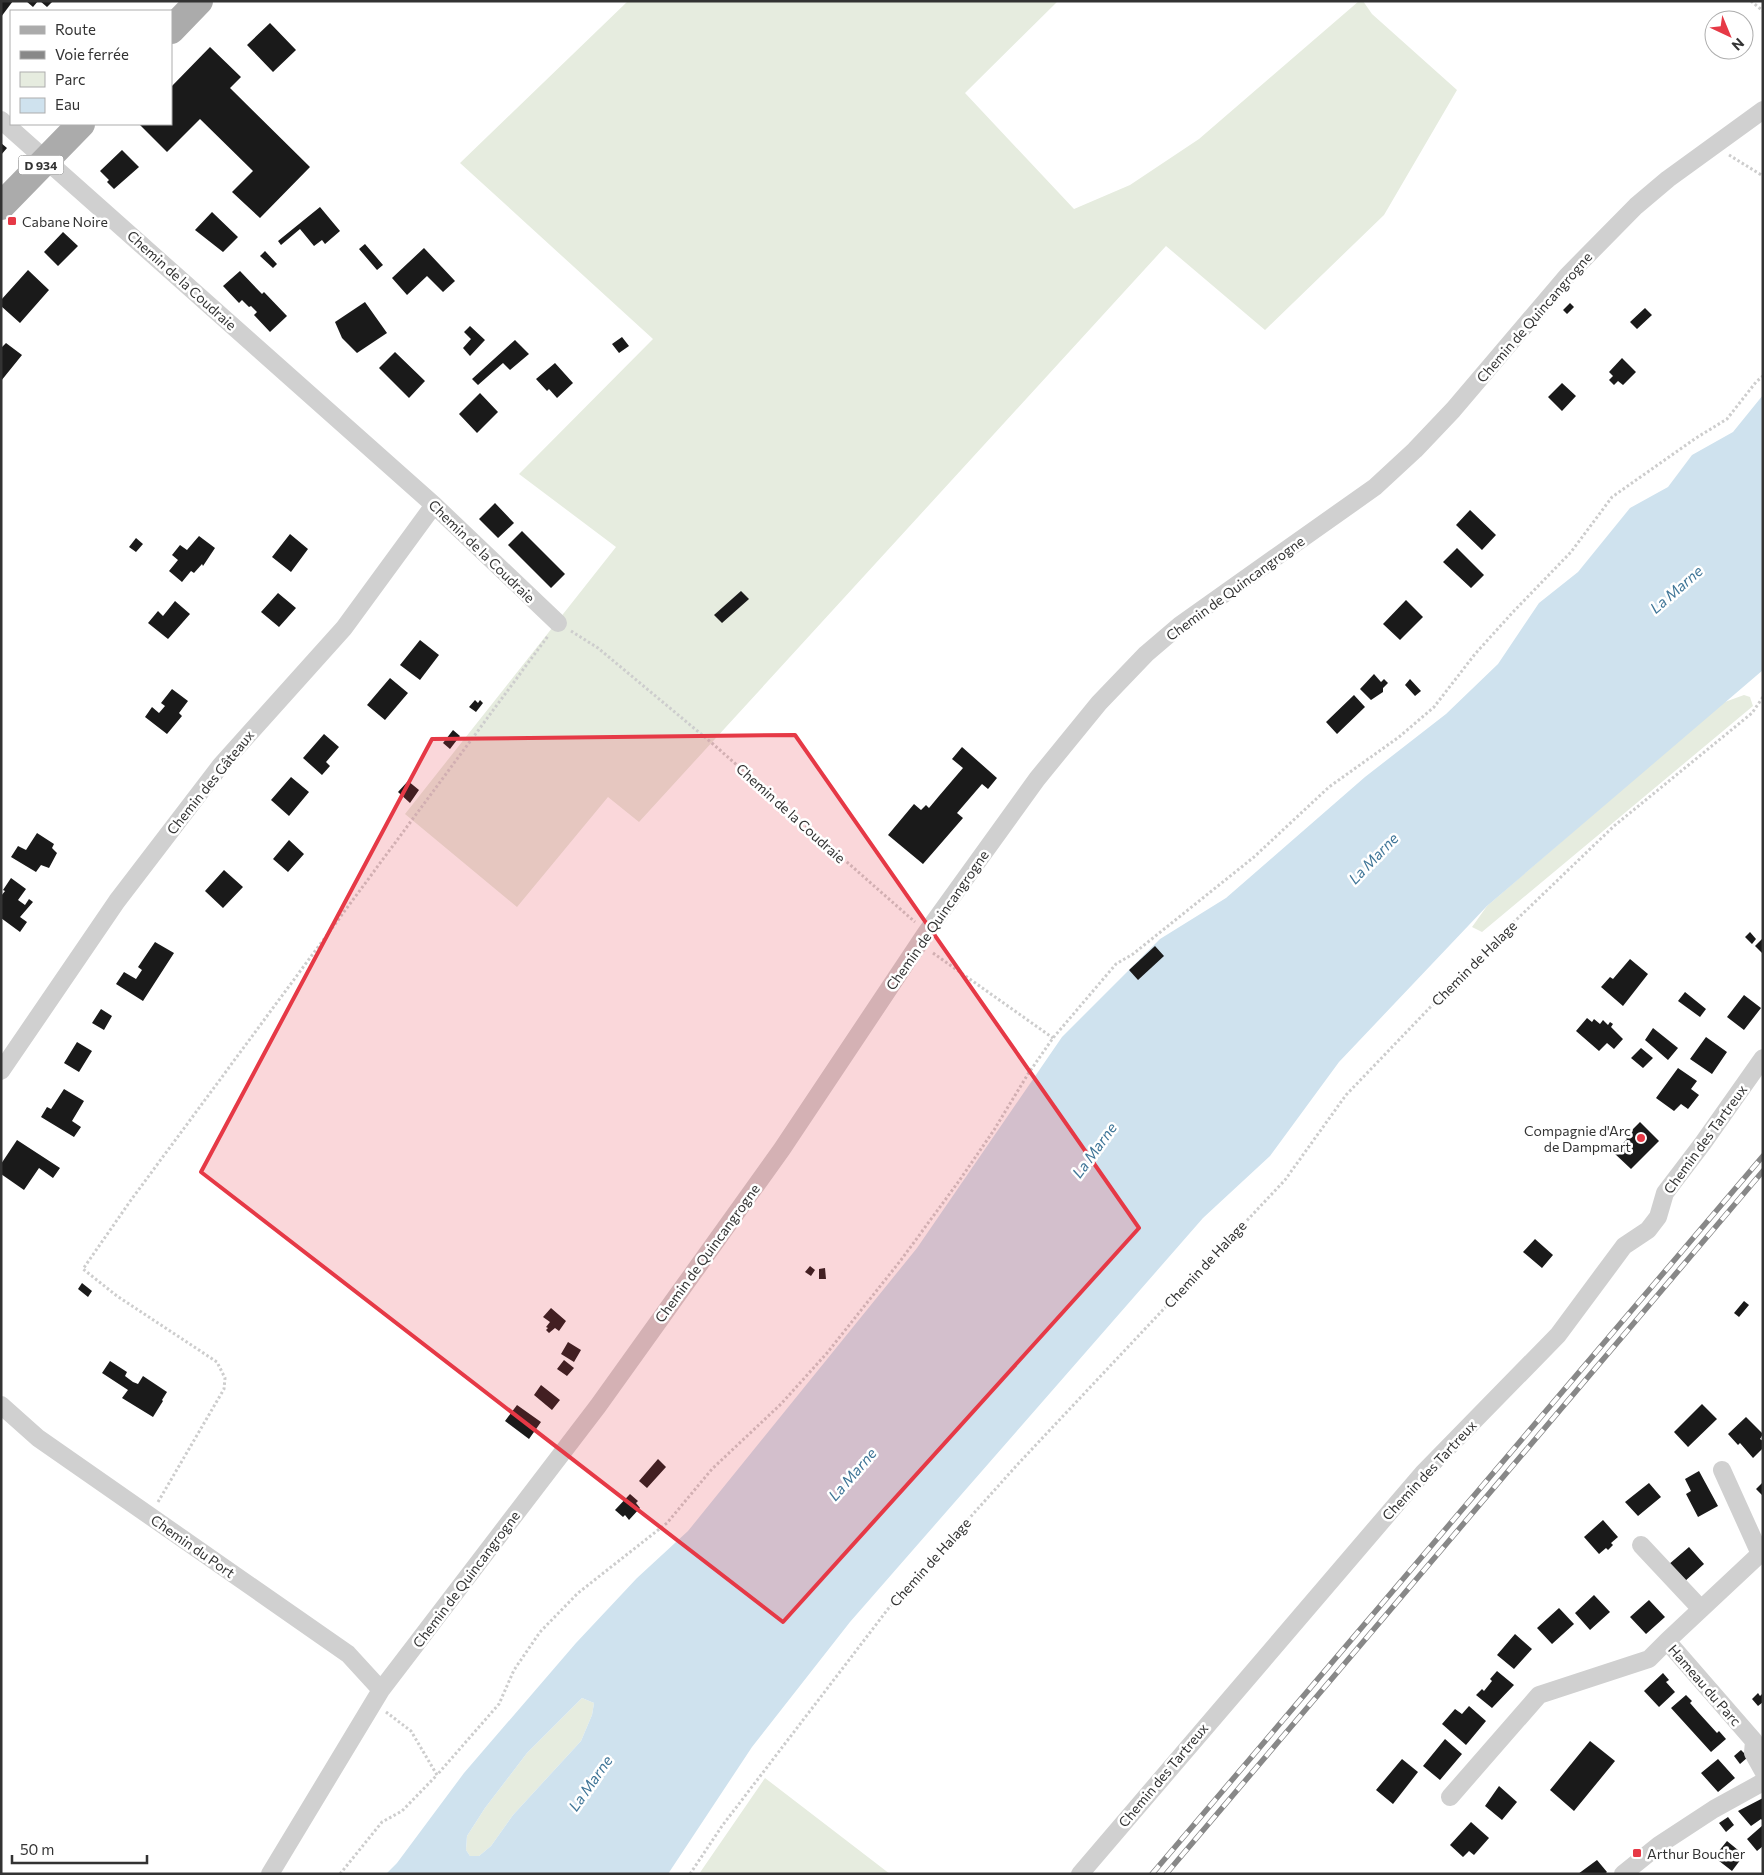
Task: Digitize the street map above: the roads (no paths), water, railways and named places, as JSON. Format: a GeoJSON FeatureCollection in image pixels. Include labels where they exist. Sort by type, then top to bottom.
{"type":"FeatureCollection","features":[{"type":"Feature","properties":{"kind":"main road"},"geometry":{"type":"LineString","coordinates":[[172,29],[199,1]]}},
{"type":"Feature","properties":{"kind":"main road","name":"D 934"},"geometry":{"type":"LineString","coordinates":[[1,206],[80,125]]}},
{"type":"Feature","properties":{"kind":"street","name":"Chemin de Quincangrogne"},"geometry":{"type":"LineString","coordinates":[[270,1874],[377,1696],[598,1406],[782,1149],[923,938],[1037,779],[1099,704],[1146,654],[1180,625],[1374,487],[1415,450],[1453,410],[1567,276],[1629,213],[1668,179],[1763,110]]}},
{"type":"Feature","properties":{"kind":"street","name":"Chemin de la Coudraie"},"geometry":{"type":"LineString","coordinates":[[1,120],[434,504],[558,623]]}},
{"type":"Feature","properties":{"kind":"street","name":"Chemin des Gâteaux"},"geometry":{"type":"LineString","coordinates":[[1,1071],[122,893],[221,764],[344,628],[434,504]]}},
{"type":"Feature","properties":{"kind":"street","name":"Chemin des Tartreux"},"geometry":{"type":"LineString","coordinates":[[1080,1874],[1423,1473],[1558,1335],[1624,1246],[1648,1230],[1658,1217],[1665,1193],[1703,1144],[1763,1058]]}},
{"type":"Feature","properties":{"kind":"street","name":"Chemin du Port"},"geometry":{"type":"LineString","coordinates":[[1,1405],[38,1438],[348,1654],[377,1696]]}},
{"type":"Feature","properties":{"kind":"street"},"geometry":{"type":"LineString","coordinates":[[1722,1470],[1762,1552]]}},
{"type":"Feature","properties":{"kind":"street"},"geometry":{"type":"LineString","coordinates":[[1641,1545],[1701,1609]]}},
{"type":"Feature","properties":{"kind":"street","name":"Hameau du Parc"},"geometry":{"type":"LineString","coordinates":[[1762,1552],[1667,1641],[1754,1741],[1753,1753],[1763,1771]]}},
{"type":"Feature","properties":{"kind":"street"},"geometry":{"type":"LineString","coordinates":[[1450,1797],[1539,1695],[1649,1658],[1667,1641]]}},
{"type":"Feature","properties":{"kind":"street"},"geometry":{"type":"LineString","coordinates":[[1623,1874],[1659,1845],[1763,1782]]}},
{"type":"Feature","properties":{"kind":"water","name":"La Marne"},"geometry":{"type":"Polygon","coordinates":[[[1763,395],[1763,670],[1487,906],[1339,1062],[1270,1156],[1203,1218],[850,1622],[752,1747],[668,1874],[386,1874],[397,1863],[464,1773],[576,1643],[637,1578],[688,1531],[917,1248],[1062,1037],[1160,939],[1226,898],[1365,777],[1446,714],[1498,664],[1539,603],[1578,572],[1630,508],[1668,487],[1692,455],[1733,432],[1763,395]],[[582,1698],[527,1753],[485,1808],[467,1836],[466,1850],[470,1856],[479,1856],[491,1846],[513,1815],[581,1741],[592,1715],[594,1703],[582,1698]]]}},
{"type":"Feature","properties":{"kind":"railway"},"geometry":{"type":"LineString","coordinates":[[1152,1874],[1763,1156]]}},
{"type":"Feature","properties":{"kind":"railway"},"geometry":{"type":"LineString","coordinates":[[1166,1874],[1763,1171]]}},
{"type":"Feature","properties":{"kind":"place","name":"Cabane Noire"},"geometry":{"type":"Point","coordinates":[12,221]}},
{"type":"Feature","properties":{"kind":"place","name":"Compagnie d'Arc de Dampmart"},"geometry":{"type":"Point","coordinates":[1641,1138]}},
{"type":"Feature","properties":{"kind":"place","name":"Arthur Boucher"},"geometry":{"type":"Point","coordinates":[1637,1853]}}]}
